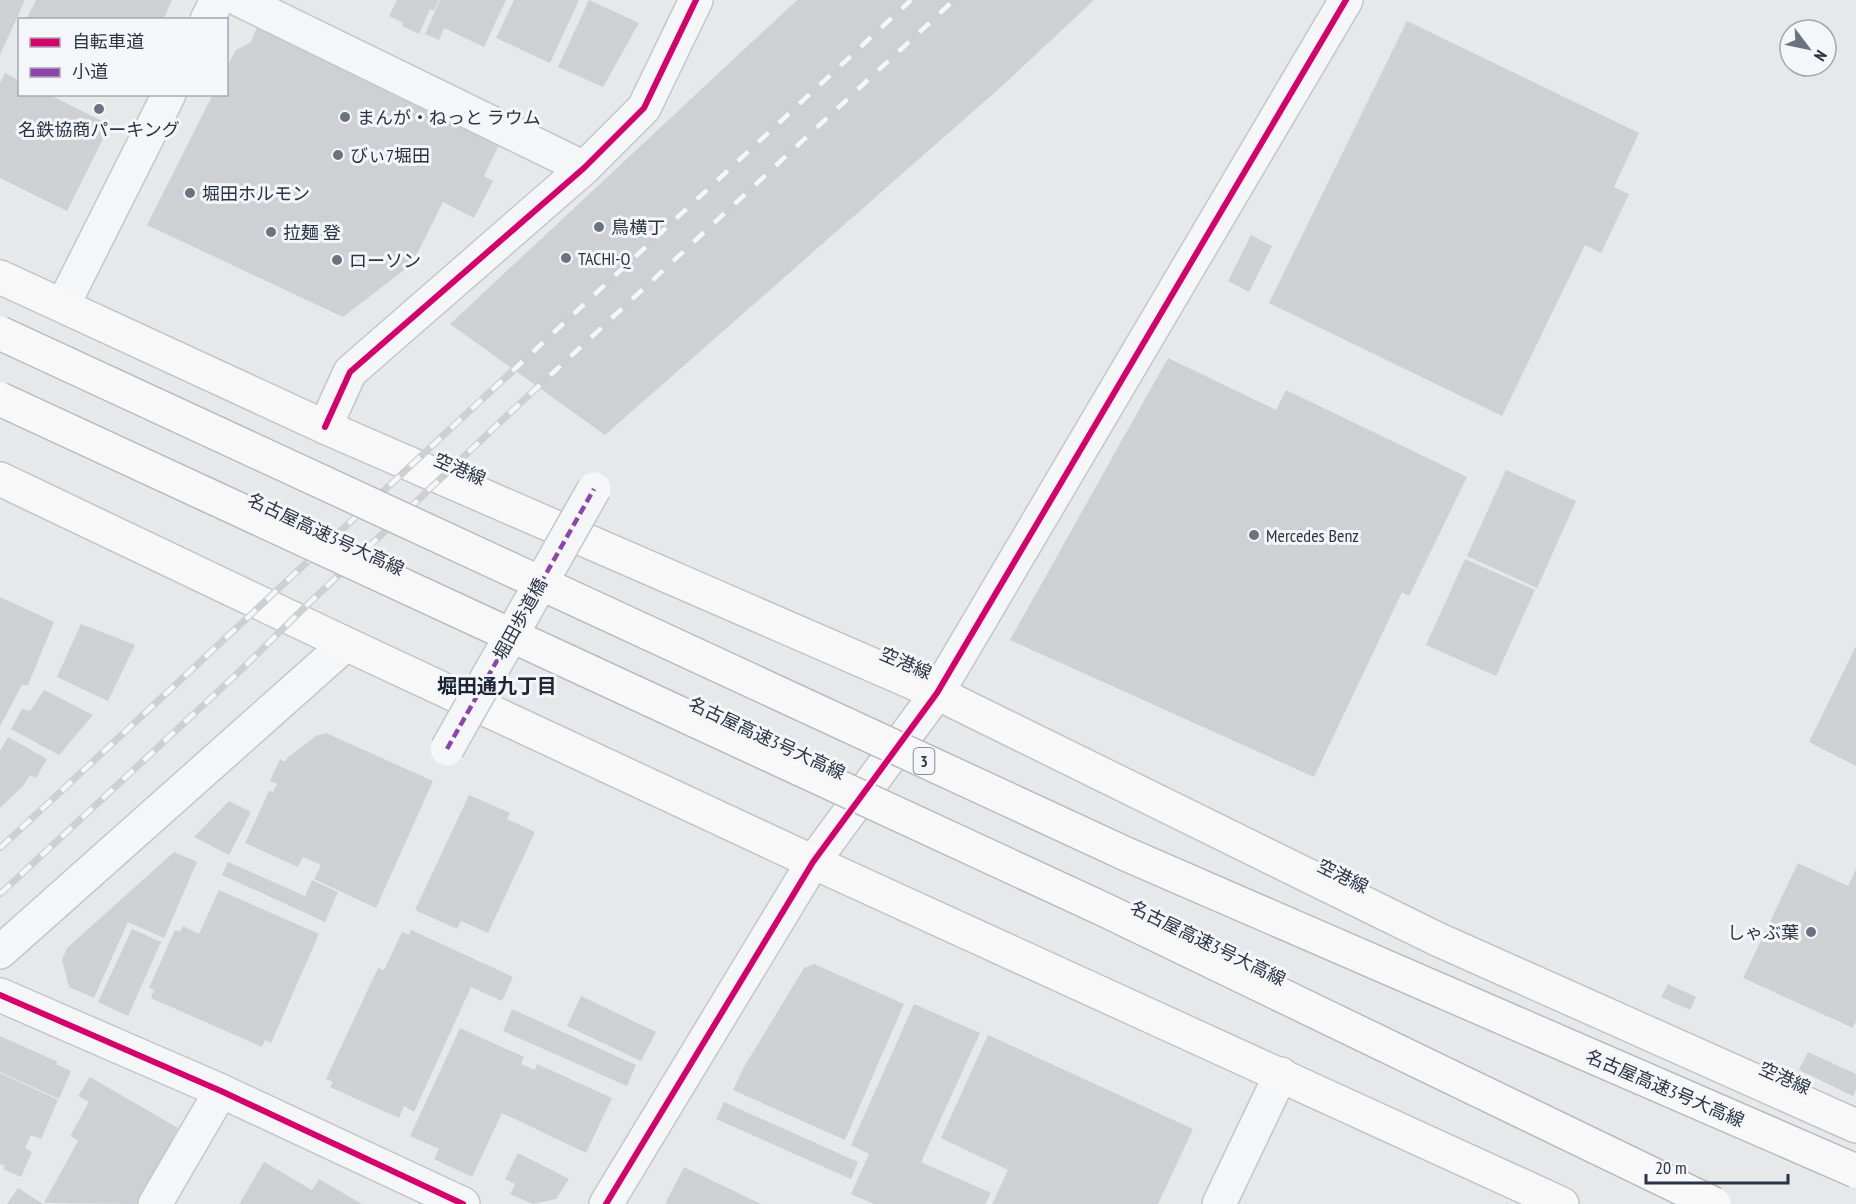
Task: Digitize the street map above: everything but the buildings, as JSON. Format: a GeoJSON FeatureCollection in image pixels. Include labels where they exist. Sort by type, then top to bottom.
{"type":"FeatureCollection","features":[{"type":"Feature","properties":{"kind":"main road","name":"空港線"},"geometry":{"type":"LineString","coordinates":[[0,277],[325,427],[937,693],[1437,939],[1856,1126]]}},
{"type":"Feature","properties":{"kind":"main road","name":"名古屋高速3号大高線"},"geometry":{"type":"LineString","coordinates":[[0,333],[1126,854],[1856,1172]]}},
{"type":"Feature","properties":{"kind":"main road","name":"名古屋高速3号大高線"},"geometry":{"type":"LineString","coordinates":[[0,399],[1094,905],[1714,1204]]}},
{"type":"Feature","properties":{"kind":"main road"},"geometry":{"type":"LineString","coordinates":[[0,479],[346,644],[813,862],[1562,1204]]}},
{"type":"Feature","properties":{"kind":"street"},"geometry":{"type":"LineString","coordinates":[[208,18],[217,0]]}},
{"type":"Feature","properties":{"kind":"street"},"geometry":{"type":"LineString","coordinates":[[240,0],[584,168]]}},
{"type":"Feature","properties":{"kind":"street"},"geometry":{"type":"LineString","coordinates":[[325,427],[350,372],[584,168],[644,108],[696,0]]}},
{"type":"Feature","properties":{"kind":"street"},"geometry":{"type":"LineString","coordinates":[[606,1204],[813,862],[937,693],[1346,0]]}},
{"type":"Feature","properties":{"kind":"street"},"geometry":{"type":"LineString","coordinates":[[63,305],[168,96]]}},
{"type":"Feature","properties":{"kind":"street","name":"堀田歩道橋"},"geometry":{"type":"LineString","coordinates":[[447,749],[594,489]]}},
{"type":"Feature","properties":{"kind":"street"},"geometry":{"type":"LineString","coordinates":[[0,952],[346,644]]}},
{"type":"Feature","properties":{"kind":"street"},"geometry":{"type":"LineString","coordinates":[[0,995],[221,1091],[463,1204]]}},
{"type":"Feature","properties":{"kind":"street"},"geometry":{"type":"LineString","coordinates":[[1219,1204],[1281,1074]]}},
{"type":"Feature","properties":{"kind":"street"},"geometry":{"type":"LineString","coordinates":[[155,1204],[221,1091]]}},
{"type":"Feature","properties":{"kind":"railway"},"geometry":{"type":"LineString","coordinates":[[0,848],[911,0]]}},
{"type":"Feature","properties":{"kind":"railway"},"geometry":{"type":"LineString","coordinates":[[0,894],[241,670],[514,409],[954,0]]}},
{"type":"Feature","properties":{"kind":"marked path"},"geometry":{"type":"LineString","coordinates":[[447,749],[594,489]]}},
{"type":"Feature","properties":{"kind":"cycle path"},"geometry":{"type":"LineString","coordinates":[[325,427],[350,372],[584,168],[644,108],[696,0]]}},
{"type":"Feature","properties":{"kind":"cycle path"},"geometry":{"type":"LineString","coordinates":[[606,1204],[813,862],[937,693],[1346,0]]}},
{"type":"Feature","properties":{"kind":"cycle path"},"geometry":{"type":"LineString","coordinates":[[0,995],[221,1091],[463,1204]]}},
{"type":"Feature","properties":{"kind":"place","name":"名鉄協商パーキング"},"geometry":{"type":"Point","coordinates":[99,109]}},
{"type":"Feature","properties":{"kind":"place","name":"まんが・ねっと ラウム"},"geometry":{"type":"Point","coordinates":[345,117]}},
{"type":"Feature","properties":{"kind":"place","name":"びぃ7堀田"},"geometry":{"type":"Point","coordinates":[338,155]}},
{"type":"Feature","properties":{"kind":"place","name":"堀田ホルモン"},"geometry":{"type":"Point","coordinates":[190,193]}},
{"type":"Feature","properties":{"kind":"place","name":"鳥横丁"},"geometry":{"type":"Point","coordinates":[599,227]}},
{"type":"Feature","properties":{"kind":"place","name":"拉麺 登"},"geometry":{"type":"Point","coordinates":[271,232]}},
{"type":"Feature","properties":{"kind":"place","name":"TACHI-Q"},"geometry":{"type":"Point","coordinates":[566,258]}},
{"type":"Feature","properties":{"kind":"place","name":"ローソン"},"geometry":{"type":"Point","coordinates":[337,260]}},
{"type":"Feature","properties":{"kind":"place","name":"Mercedes Benz"},"geometry":{"type":"Point","coordinates":[1254,535]}},
{"type":"Feature","properties":{"kind":"place","name":"しゃぶ葉"},"geometry":{"type":"Point","coordinates":[1811,932]}},
{"type":"Feature","properties":{"kind":"district","name":"堀田通九丁目"},"geometry":{"type":"Point","coordinates":[497,686]}}]}
